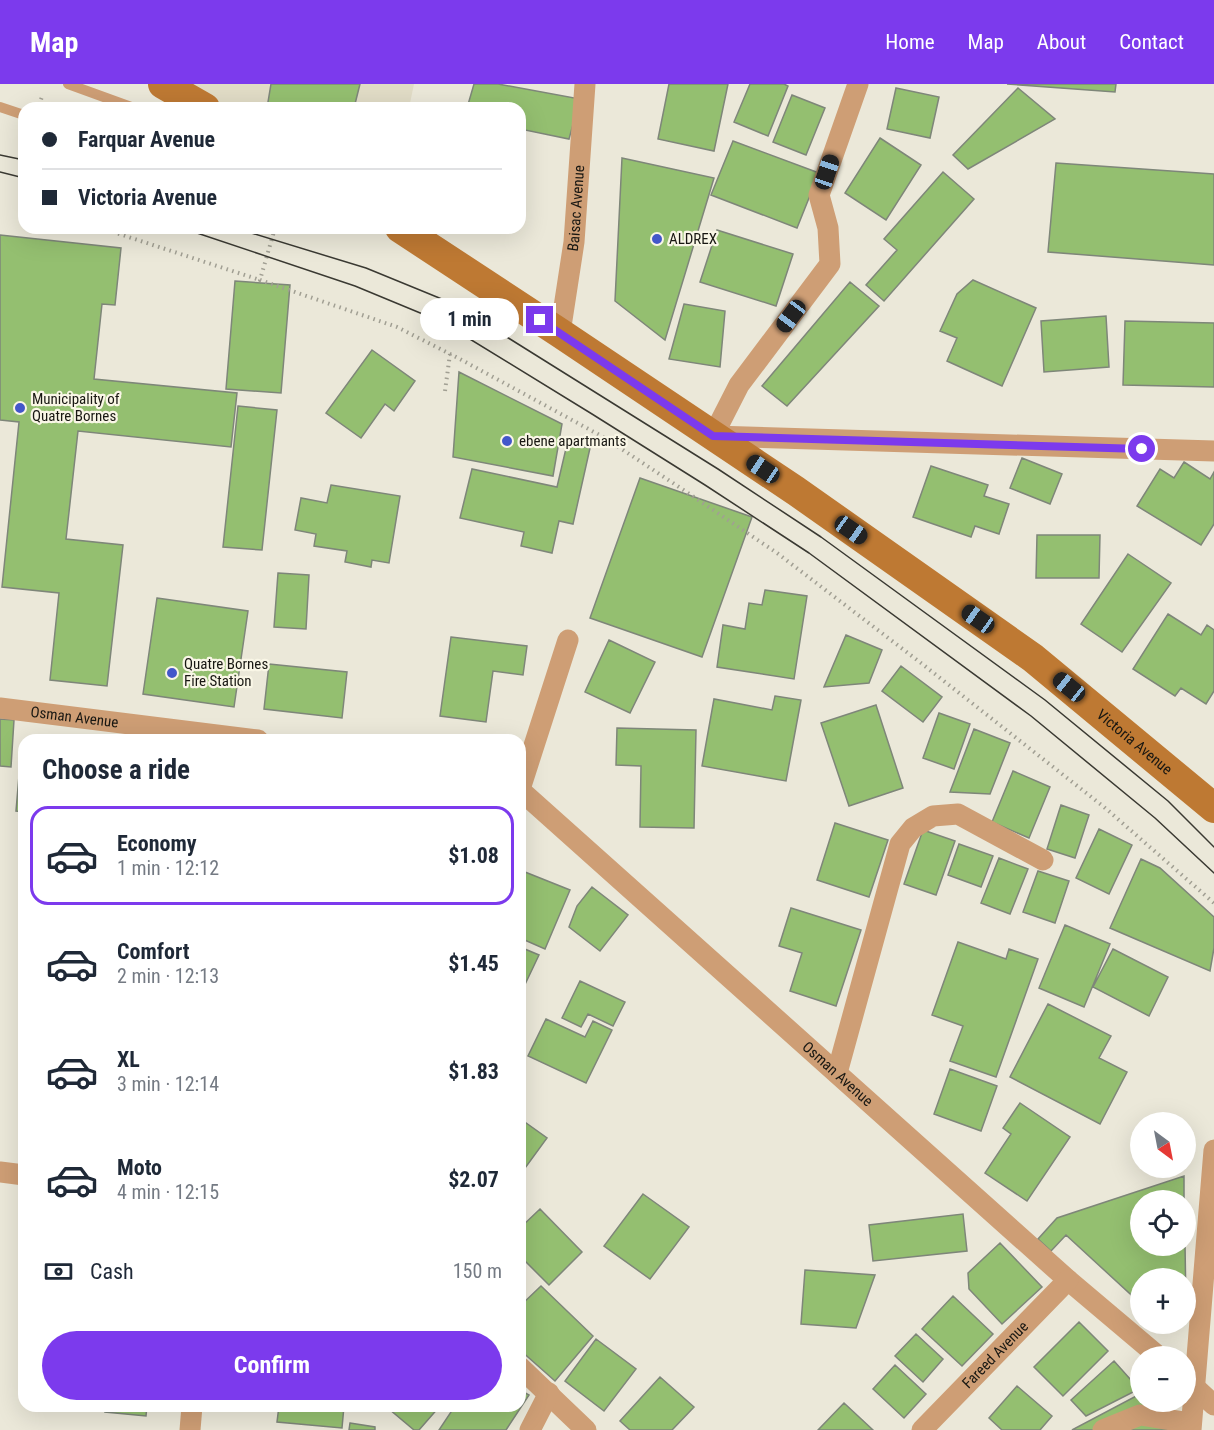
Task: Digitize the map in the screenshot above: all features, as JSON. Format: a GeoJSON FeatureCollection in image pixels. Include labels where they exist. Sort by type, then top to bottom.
{"type":"FeatureCollection","features":[{"type":"Feature","properties":{"kind":"main road"},"geometry":{"type":"LineString","coordinates":[[167,85],[195,102]]}},
{"type":"Feature","properties":{"kind":"main road","name":"Victoria Avenue"},"geometry":{"type":"LineString","coordinates":[[409,234],[796,491],[1033,658],[1214,808]]}},
{"type":"Feature","properties":{"kind":"street","name":"Baisac Avenue"},"geometry":{"type":"LineString","coordinates":[[560,333],[574,242],[585,84]]}},
{"type":"Feature","properties":{"kind":"street"},"geometry":{"type":"LineString","coordinates":[[858,84],[819,195],[828,228],[830,264],[739,385],[713,436],[1214,451]]}},
{"type":"Feature","properties":{"kind":"street"},"geometry":{"type":"LineString","coordinates":[[526,771],[568,639]]}},
{"type":"Feature","properties":{"kind":"street","name":"Osman Avenue"},"geometry":{"type":"LineString","coordinates":[[0,708],[210,734]]}},
{"type":"Feature","properties":{"kind":"street","name":"Osman Avenue"},"geometry":{"type":"LineString","coordinates":[[526,795],[1068,1280],[1146,1346]]}},
{"type":"Feature","properties":{"kind":"street"},"geometry":{"type":"LineString","coordinates":[[837,1073],[900,844],[913,828],[933,816],[958,814],[1043,860]]}},
{"type":"Feature","properties":{"kind":"street"},"geometry":{"type":"LineString","coordinates":[[1194,1346],[1214,1150]]}},
{"type":"Feature","properties":{"kind":"street"},"geometry":{"type":"LineString","coordinates":[[0,1172],[18,1174]]}},
{"type":"Feature","properties":{"kind":"street","name":"Fareed Avenue"},"geometry":{"type":"LineString","coordinates":[[922,1430],[1068,1280]]}},
{"type":"Feature","properties":{"kind":"street"},"geometry":{"type":"LineString","coordinates":[[526,1372],[586,1430]]}},
{"type":"Feature","properties":{"kind":"street"},"geometry":{"type":"LineString","coordinates":[[1196,1388],[1214,1405]]}},
{"type":"Feature","properties":{"kind":"street"},"geometry":{"type":"LineString","coordinates":[[530,1430],[549,1393]]}},
{"type":"Feature","properties":{"kind":"street"},"geometry":{"type":"LineString","coordinates":[[190,1430],[192,1412]]}},
{"type":"Feature","properties":{"kind":"street"},"geometry":{"type":"LineString","coordinates":[[1103,1430],[1140,1415],[1191,1426]]}},
{"type":"Feature","properties":{"kind":"lane"},"geometry":{"type":"LineString","coordinates":[[68,84],[118,102]]}},
{"type":"Feature","properties":{"kind":"lane"},"geometry":{"type":"LineString","coordinates":[[0,107],[18,113]]}},
{"type":"Feature","properties":{"kind":"path"},"geometry":{"type":"LineString","coordinates":[[40,102],[43,94]]}},
{"type":"Feature","properties":{"kind":"path"},"geometry":{"type":"LineString","coordinates":[[119,234],[397,327],[604,438],[777,553],[1095,800],[1214,903]]}},
{"type":"Feature","properties":{"kind":"path"},"geometry":{"type":"LineString","coordinates":[[260,280],[273,234]]}},
{"type":"Feature","properties":{"kind":"path"},"geometry":{"type":"LineString","coordinates":[[446,391],[450,354]]}},
{"type":"Feature","properties":{"kind":"shaded area"},"geometry":{"type":"Polygon","coordinates":[[[181,84],[414,84],[410,102],[199,102],[181,84]]]}},
{"type":"Feature","properties":{"kind":"building"},"geometry":{"type":"Polygon","coordinates":[[[271,84],[360,84],[356,102],[268,102],[271,84]]]}},
{"type":"Feature","properties":{"kind":"building"},"geometry":{"type":"Polygon","coordinates":[[[474,84],[498,84],[580,99],[569,139],[526,130],[526,102],[469,102],[474,84]]]}},
{"type":"Feature","properties":{"kind":"building"},"geometry":{"type":"Polygon","coordinates":[[[669,84],[728,84],[714,151],[658,139],[669,84]]]}},
{"type":"Feature","properties":{"kind":"building"},"geometry":{"type":"Polygon","coordinates":[[[750,84],[788,86],[768,136],[734,122],[750,84]]]}},
{"type":"Feature","properties":{"kind":"building"},"geometry":{"type":"Polygon","coordinates":[[[1007,84],[1116,84],[1115,92],[1007,84]]]}},
{"type":"Feature","properties":{"kind":"building"},"geometry":{"type":"Polygon","coordinates":[[[896,88],[939,97],[930,138],[887,129],[896,88]]]}},
{"type":"Feature","properties":{"kind":"building"},"geometry":{"type":"Polygon","coordinates":[[[1018,88],[1055,119],[968,169],[953,155],[1018,88]]]}},
{"type":"Feature","properties":{"kind":"building"},"geometry":{"type":"Polygon","coordinates":[[[792,95],[825,108],[806,155],[773,142],[792,95]]]}},
{"type":"Feature","properties":{"kind":"building"},"geometry":{"type":"Polygon","coordinates":[[[880,138],[921,165],[886,220],[845,193],[880,138]]]}},
{"type":"Feature","properties":{"kind":"building"},"geometry":{"type":"Polygon","coordinates":[[[733,141],[819,173],[797,228],[711,195],[733,141]]]}},
{"type":"Feature","properties":{"kind":"building","name":"ALDREX"},"geometry":{"type":"Polygon","coordinates":[[[622,158],[714,178],[665,340],[615,301],[622,158]]]}},
{"type":"Feature","properties":{"kind":"building"},"geometry":{"type":"Polygon","coordinates":[[[1056,163],[1214,174],[1214,265],[1048,252],[1056,163]]]}},
{"type":"Feature","properties":{"kind":"building"},"geometry":{"type":"Polygon","coordinates":[[[943,172],[974,199],[884,301],[866,285],[897,250],[884,239],[943,172]]]}},
{"type":"Feature","properties":{"kind":"building"},"geometry":{"type":"Polygon","coordinates":[[[717,230],[793,254],[776,306],[700,282],[717,230]]]}},
{"type":"Feature","properties":{"kind":"building"},"geometry":{"type":"Polygon","coordinates":[[[0,235],[121,248],[115,305],[102,304],[94,379],[237,393],[231,447],[78,431],[66,539],[123,545],[107,686],[50,680],[59,593],[2,587],[19,422],[0,420],[0,235]]]}},
{"type":"Feature","properties":{"kind":"building"},"geometry":{"type":"Polygon","coordinates":[[[973,280],[1036,308],[1002,386],[947,361],[957,338],[940,331],[957,294],[973,280]]]}},
{"type":"Feature","properties":{"kind":"building"},"geometry":{"type":"Polygon","coordinates":[[[235,281],[290,285],[281,393],[226,389],[235,281]]]}},
{"type":"Feature","properties":{"kind":"building"},"geometry":{"type":"Polygon","coordinates":[[[850,282],[879,306],[787,406],[762,386],[850,282]]]}},
{"type":"Feature","properties":{"kind":"building"},"geometry":{"type":"Polygon","coordinates":[[[684,304],[725,311],[720,367],[669,359],[684,304]]]}},
{"type":"Feature","properties":{"kind":"building"},"geometry":{"type":"Polygon","coordinates":[[[1106,316],[1109,367],[1044,372],[1041,321],[1106,316]]]}},
{"type":"Feature","properties":{"kind":"building"},"geometry":{"type":"Polygon","coordinates":[[[1125,321],[1214,323],[1214,387],[1123,385],[1125,321]]]}},
{"type":"Feature","properties":{"kind":"building"},"geometry":{"type":"Polygon","coordinates":[[[372,350],[415,381],[394,411],[385,404],[361,438],[326,413],[372,350]]]}},
{"type":"Feature","properties":{"kind":"building","name":"ebene apartmants"},"geometry":{"type":"Polygon","coordinates":[[[459,372],[562,424],[553,476],[453,457],[459,372]]]}},
{"type":"Feature","properties":{"kind":"building"},"geometry":{"type":"Polygon","coordinates":[[[238,406],[277,410],[262,550],[223,547],[238,406]]]}},
{"type":"Feature","properties":{"kind":"building"},"geometry":{"type":"Polygon","coordinates":[[[567,444],[590,448],[573,524],[559,521],[552,553],[521,546],[524,532],[460,518],[472,469],[557,487],[567,444]]]}},
{"type":"Feature","properties":{"kind":"building"},"geometry":{"type":"Polygon","coordinates":[[[1022,458],[1062,474],[1050,504],[1010,488],[1022,458]]]}},
{"type":"Feature","properties":{"kind":"building"},"geometry":{"type":"Polygon","coordinates":[[[1184,462],[1210,479],[1214,472],[1214,524],[1201,545],[1137,506],[1160,469],[1174,478],[1184,462]]]}},
{"type":"Feature","properties":{"kind":"building"},"geometry":{"type":"Polygon","coordinates":[[[931,466],[988,485],[984,496],[1009,504],[999,534],[975,526],[971,537],[913,517],[931,466]]]}},
{"type":"Feature","properties":{"kind":"building"},"geometry":{"type":"Polygon","coordinates":[[[640,478],[752,517],[702,657],[590,618],[640,478]]]}},
{"type":"Feature","properties":{"kind":"building"},"geometry":{"type":"Polygon","coordinates":[[[331,485],[400,496],[389,563],[372,560],[371,567],[345,562],[347,551],[314,546],[316,534],[295,530],[301,498],[327,503],[331,485]]]}},
{"type":"Feature","properties":{"kind":"building"},"geometry":{"type":"Polygon","coordinates":[[[1037,535],[1100,535],[1099,578],[1036,578],[1037,535]]]}},
{"type":"Feature","properties":{"kind":"building"},"geometry":{"type":"Polygon","coordinates":[[[1128,554],[1171,583],[1122,652],[1081,624],[1128,554]]]}},
{"type":"Feature","properties":{"kind":"building"},"geometry":{"type":"Polygon","coordinates":[[[278,573],[309,575],[306,629],[274,627],[278,573]]]}},
{"type":"Feature","properties":{"kind":"building"},"geometry":{"type":"Polygon","coordinates":[[[765,590],[807,596],[794,679],[717,667],[723,625],[745,629],[749,603],[762,605],[765,590]]]}},
{"type":"Feature","properties":{"kind":"building"},"geometry":{"type":"Polygon","coordinates":[[[157,598],[248,611],[234,707],[143,694],[157,598]]]}},
{"type":"Feature","properties":{"kind":"building"},"geometry":{"type":"Polygon","coordinates":[[[1168,614],[1201,635],[1207,625],[1214,630],[1214,691],[1206,704],[1181,688],[1175,696],[1133,669],[1168,614]]]}},
{"type":"Feature","properties":{"kind":"building"},"geometry":{"type":"Polygon","coordinates":[[[846,635],[882,650],[869,683],[824,687],[846,635]]]}},
{"type":"Feature","properties":{"kind":"building"},"geometry":{"type":"Polygon","coordinates":[[[451,637],[527,646],[523,675],[493,671],[486,722],[440,716],[451,637]]]}},
{"type":"Feature","properties":{"kind":"building"},"geometry":{"type":"Polygon","coordinates":[[[609,640],[655,662],[630,713],[585,692],[609,640]]]}},
{"type":"Feature","properties":{"kind":"building"},"geometry":{"type":"Polygon","coordinates":[[[269,664],[347,672],[342,718],[264,709],[269,664]]]}},
{"type":"Feature","properties":{"kind":"building"},"geometry":{"type":"Polygon","coordinates":[[[901,666],[942,697],[923,722],[882,691],[901,666]]]}},
{"type":"Feature","properties":{"kind":"building"},"geometry":{"type":"Polygon","coordinates":[[[775,696],[801,700],[786,781],[702,766],[714,699],[772,710],[775,696]]]}},
{"type":"Feature","properties":{"kind":"building"},"geometry":{"type":"Polygon","coordinates":[[[876,705],[903,788],[849,806],[821,723],[876,705]]]}},
{"type":"Feature","properties":{"kind":"building"},"geometry":{"type":"Polygon","coordinates":[[[939,713],[970,724],[954,769],[923,758],[939,713]]]}},
{"type":"Feature","properties":{"kind":"building"},"geometry":{"type":"Polygon","coordinates":[[[0,719],[14,720],[11,767],[0,766],[0,719]]]}},
{"type":"Feature","properties":{"kind":"building"},"geometry":{"type":"Polygon","coordinates":[[[617,728],[696,730],[694,828],[640,827],[641,766],[616,765],[617,728]]]}},
{"type":"Feature","properties":{"kind":"building"},"geometry":{"type":"Polygon","coordinates":[[[974,729],[1010,743],[990,794],[950,792],[974,729]]]}},
{"type":"Feature","properties":{"kind":"building"},"geometry":{"type":"Polygon","coordinates":[[[1013,771],[1050,787],[1029,838],[992,822],[1013,771]]]}},
{"type":"Feature","properties":{"kind":"building"},"geometry":{"type":"Polygon","coordinates":[[[18,787],[18,811],[16,811],[18,787]]]}},
{"type":"Feature","properties":{"kind":"building"},"geometry":{"type":"Polygon","coordinates":[[[1061,805],[1089,815],[1075,858],[1047,849],[1061,805]]]}},
{"type":"Feature","properties":{"kind":"building"},"geometry":{"type":"Polygon","coordinates":[[[835,823],[888,840],[869,897],[817,880],[835,823]]]}},
{"type":"Feature","properties":{"kind":"building"},"geometry":{"type":"Polygon","coordinates":[[[1099,829],[1132,845],[1109,894],[1076,878],[1099,829]]]}},
{"type":"Feature","properties":{"kind":"building"},"geometry":{"type":"Polygon","coordinates":[[[923,830],[955,841],[936,895],[904,884],[923,830]]]}},
{"type":"Feature","properties":{"kind":"building"},"geometry":{"type":"Polygon","coordinates":[[[959,844],[993,856],[981,887],[948,875],[959,844]]]}},
{"type":"Feature","properties":{"kind":"building"},"geometry":{"type":"Polygon","coordinates":[[[999,858],[1028,869],[1010,914],[981,903],[999,858]]]}},
{"type":"Feature","properties":{"kind":"building"},"geometry":{"type":"Polygon","coordinates":[[[1141,859],[1160,868],[1214,917],[1214,948],[1210,971],[1110,928],[1141,859]]]}},
{"type":"Feature","properties":{"kind":"building"},"geometry":{"type":"Polygon","coordinates":[[[1038,871],[1069,881],[1055,923],[1023,912],[1038,871]]]}},
{"type":"Feature","properties":{"kind":"building"},"geometry":{"type":"Polygon","coordinates":[[[526,872],[570,890],[545,949],[526,941],[526,872]]]}},
{"type":"Feature","properties":{"kind":"building"},"geometry":{"type":"Polygon","coordinates":[[[592,887],[628,915],[600,951],[569,927],[577,906],[592,887]]]}},
{"type":"Feature","properties":{"kind":"building"},"geometry":{"type":"Polygon","coordinates":[[[791,908],[861,930],[836,1006],[790,991],[802,953],[779,946],[791,908]]]}},
{"type":"Feature","properties":{"kind":"building"},"geometry":{"type":"Polygon","coordinates":[[[1065,925],[1110,944],[1084,1007],[1039,988],[1065,925]]]}},
{"type":"Feature","properties":{"kind":"building"},"geometry":{"type":"Polygon","coordinates":[[[958,942],[1006,959],[1009,949],[1038,959],[996,1077],[950,1061],[963,1026],[932,1015],[958,942]]]}},
{"type":"Feature","properties":{"kind":"building"},"geometry":{"type":"Polygon","coordinates":[[[1113,949],[1168,977],[1149,1016],[1093,987],[1113,949]]]}},
{"type":"Feature","properties":{"kind":"building"},"geometry":{"type":"Polygon","coordinates":[[[526,950],[539,955],[526,982],[526,950]]]}},
{"type":"Feature","properties":{"kind":"building"},"geometry":{"type":"Polygon","coordinates":[[[580,981],[625,1002],[613,1026],[588,1014],[581,1027],[562,1018],[580,981]]]}},
{"type":"Feature","properties":{"kind":"building"},"geometry":{"type":"Polygon","coordinates":[[[1048,1004],[1111,1036],[1099,1058],[1127,1072],[1100,1124],[1010,1077],[1048,1004]]]}},
{"type":"Feature","properties":{"kind":"building"},"geometry":{"type":"Polygon","coordinates":[[[546,1019],[585,1037],[593,1021],[612,1030],[586,1083],[528,1056],[546,1019]]]}},
{"type":"Feature","properties":{"kind":"building"},"geometry":{"type":"Polygon","coordinates":[[[950,1069],[997,1086],[981,1131],[934,1114],[950,1069]]]}},
{"type":"Feature","properties":{"kind":"building"},"geometry":{"type":"Polygon","coordinates":[[[1020,1103],[1070,1137],[1027,1201],[985,1173],[1011,1134],[1003,1128],[1020,1103]]]}},
{"type":"Feature","properties":{"kind":"building"},"geometry":{"type":"Polygon","coordinates":[[[526,1123],[547,1138],[526,1167],[526,1123]]]}},
{"type":"Feature","properties":{"kind":"building"},"geometry":{"type":"Polygon","coordinates":[[[1178,1178],[1184,1178],[1184,1190],[1142,1190],[1178,1178]]]}},
{"type":"Feature","properties":{"kind":"building"},"geometry":{"type":"Polygon","coordinates":[[[643,1194],[689,1227],[650,1279],[604,1246],[643,1194]]]}},
{"type":"Feature","properties":{"kind":"building"},"geometry":{"type":"Polygon","coordinates":[[[1130,1194],[1130,1256],[1185,1256],[1185,1268],[1130,1268],[1130,1294],[1066,1235],[1051,1251],[1038,1239],[1057,1218],[1130,1194]]]}},
{"type":"Feature","properties":{"kind":"building"},"geometry":{"type":"Polygon","coordinates":[[[540,1209],[582,1252],[549,1285],[526,1262],[526,1222],[540,1209]]]}},
{"type":"Feature","properties":{"kind":"building"},"geometry":{"type":"Polygon","coordinates":[[[963,1214],[967,1251],[873,1261],[869,1225],[963,1214]]]}},
{"type":"Feature","properties":{"kind":"building"},"geometry":{"type":"Polygon","coordinates":[[[1000,1243],[1042,1287],[1002,1324],[969,1289],[968,1273],[1000,1243]]]}},
{"type":"Feature","properties":{"kind":"building"},"geometry":{"type":"Polygon","coordinates":[[[805,1270],[875,1275],[856,1328],[801,1324],[805,1270]]]}},
{"type":"Feature","properties":{"kind":"building"},"geometry":{"type":"Polygon","coordinates":[[[541,1286],[593,1336],[555,1381],[526,1355],[526,1300],[541,1286]]]}},
{"type":"Feature","properties":{"kind":"building"},"geometry":{"type":"Polygon","coordinates":[[[953,1296],[993,1334],[962,1366],[922,1329],[953,1296]]]}},
{"type":"Feature","properties":{"kind":"building"},"geometry":{"type":"Polygon","coordinates":[[[1079,1322],[1108,1351],[1063,1396],[1034,1367],[1079,1322]]]}},
{"type":"Feature","properties":{"kind":"building"},"geometry":{"type":"Polygon","coordinates":[[[916,1334],[943,1359],[923,1382],[895,1356],[916,1334]]]}},
{"type":"Feature","properties":{"kind":"building"},"geometry":{"type":"Polygon","coordinates":[[[596,1339],[636,1369],[604,1411],[565,1381],[596,1339]]]}},
{"type":"Feature","properties":{"kind":"building"},"geometry":{"type":"Polygon","coordinates":[[[1114,1361],[1130,1379],[1130,1394],[1086,1416],[1071,1400],[1114,1361]]]}},
{"type":"Feature","properties":{"kind":"building"},"geometry":{"type":"Polygon","coordinates":[[[895,1365],[926,1394],[904,1418],[873,1389],[895,1365]]]}},
{"type":"Feature","properties":{"kind":"building"},"geometry":{"type":"Polygon","coordinates":[[[660,1377],[694,1407],[672,1430],[630,1430],[620,1421],[660,1377]]]}},
{"type":"Feature","properties":{"kind":"building"},"geometry":{"type":"Polygon","coordinates":[[[1017,1386],[1052,1416],[1040,1430],[1002,1430],[989,1418],[1017,1386]]]}},
{"type":"Feature","properties":{"kind":"building"},"geometry":{"type":"Polygon","coordinates":[[[1130,1399],[1130,1412],[1161,1412],[1168,1418],[1167,1430],[1072,1430],[1130,1399]]]}},
{"type":"Feature","properties":{"kind":"building"},"geometry":{"type":"Polygon","coordinates":[[[844,1403],[873,1430],[818,1430],[844,1403]]]}},
{"type":"Feature","properties":{"kind":"building"},"geometry":{"type":"Polygon","coordinates":[[[105,1412],[146,1412],[146,1416],[105,1412]]]}},
{"type":"Feature","properties":{"kind":"building"},"geometry":{"type":"Polygon","coordinates":[[[278,1412],[343,1412],[342,1428],[277,1422],[278,1412]]]}},
{"type":"Feature","properties":{"kind":"building"},"geometry":{"type":"Polygon","coordinates":[[[393,1412],[435,1412],[419,1430],[414,1430],[393,1412]]]}},
{"type":"Feature","properties":{"kind":"building"},"geometry":{"type":"Polygon","coordinates":[[[451,1412],[518,1412],[506,1430],[439,1430],[451,1412]]]}},
{"type":"Feature","properties":{"kind":"building"},"geometry":{"type":"Polygon","coordinates":[[[350,1423],[375,1427],[375,1430],[349,1430],[350,1423]]]}},
{"type":"Feature","properties":{"kind":"tram line"},"geometry":{"type":"LineString","coordinates":[[0,155],[18,159]]}},
{"type":"Feature","properties":{"kind":"tram line"},"geometry":{"type":"LineString","coordinates":[[0,172],[18,176]]}},
{"type":"Feature","properties":{"kind":"tram line"},"geometry":{"type":"LineString","coordinates":[[200,234],[355,286],[442,322],[705,485],[809,553],[1031,716],[1155,818],[1214,873]]}},
{"type":"Feature","properties":{"kind":"tram line"},"geometry":{"type":"LineString","coordinates":[[255,234],[366,268],[454,304],[718,469],[821,537],[1045,700],[1168,801],[1214,847]]}},
{"type":"Feature","properties":{"kind":"place","name":"ALDREX"},"geometry":{"type":"Point","coordinates":[657,239]}},
{"type":"Feature","properties":{"kind":"place","name":"Municipality of Quatre Bornes"},"geometry":{"type":"Point","coordinates":[20,408]}},
{"type":"Feature","properties":{"kind":"place","name":"ebene apartmants"},"geometry":{"type":"Point","coordinates":[507,441]}},
{"type":"Feature","properties":{"kind":"place","name":"Quatre Bornes Fire Station"},"geometry":{"type":"Point","coordinates":[172,673]}},
{"type":"Feature","properties":{"kind":"route"},"geometry":{"type":"LineString","coordinates":[[540,320],[713,436],[1142,449]]}}]}
